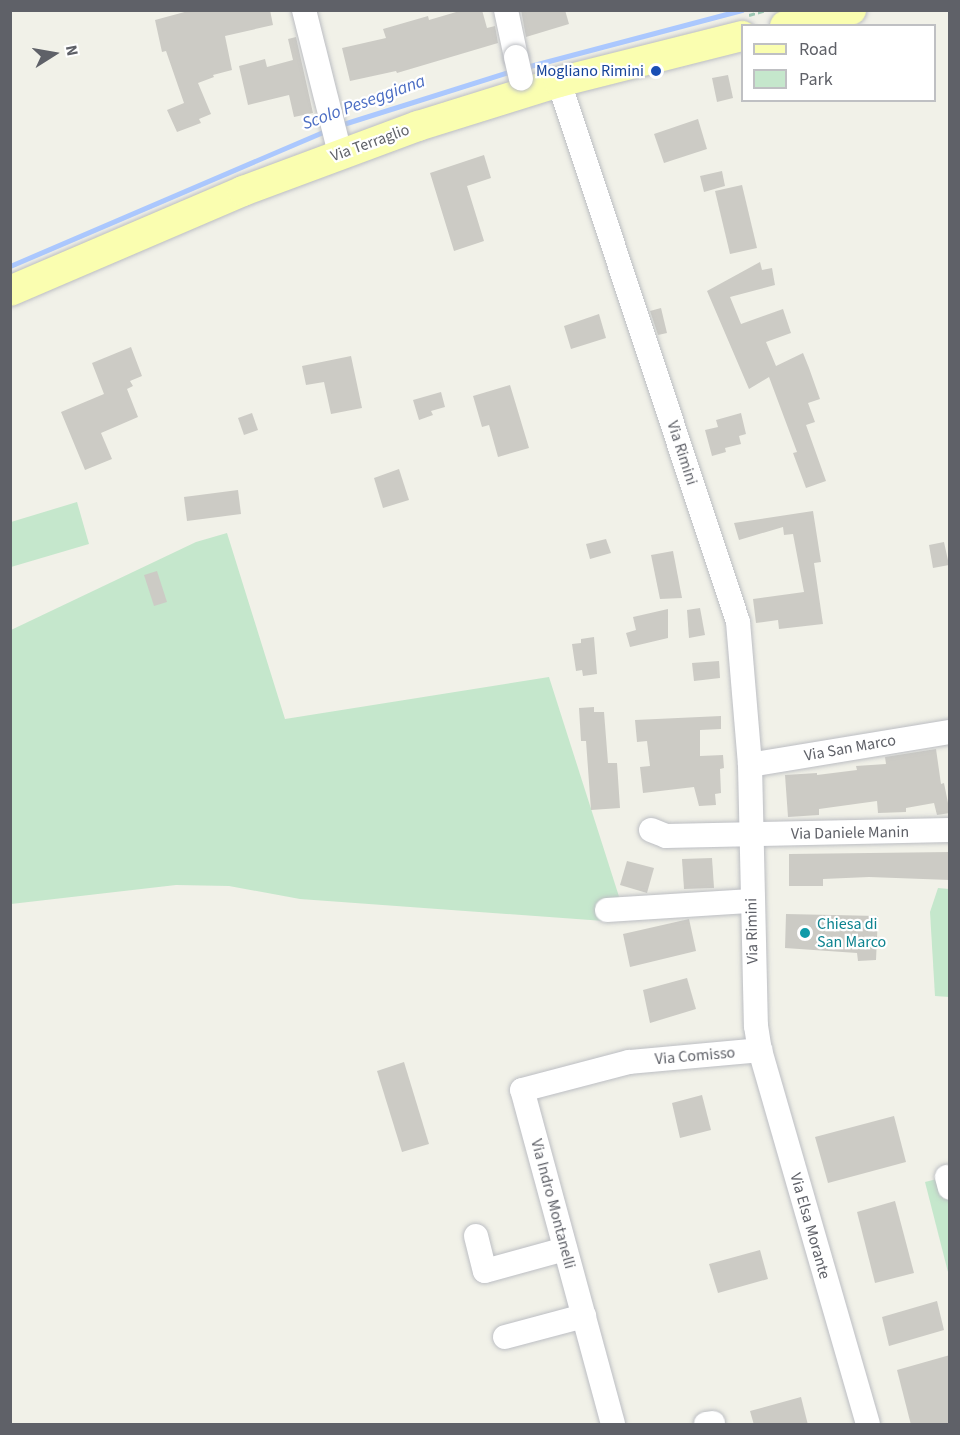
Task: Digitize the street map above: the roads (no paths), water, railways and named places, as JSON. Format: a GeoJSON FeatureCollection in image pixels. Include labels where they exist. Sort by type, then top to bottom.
{"type":"FeatureCollection","features":[{"type":"Feature","properties":{"kind":"main road"},"geometry":{"type":"LineString","coordinates":[[792,24],[835,12]]}},
{"type":"Feature","properties":{"kind":"main road","name":"Via Terraglio"},"geometry":{"type":"LineString","coordinates":[[10,291],[336,138],[521,76],[559,82],[741,36]]}},
{"type":"Feature","properties":{"kind":"street"},"geometry":{"type":"LineString","coordinates":[[304,10],[336,138]]}},
{"type":"Feature","properties":{"kind":"street"},"geometry":{"type":"LineString","coordinates":[[506,10],[521,76]]}},
{"type":"Feature","properties":{"kind":"street","name":"Via Rimini"},"geometry":{"type":"LineString","coordinates":[[559,82],[738,622],[750,765],[756,1026]]}},
{"type":"Feature","properties":{"kind":"street","name":"Via San Marco"},"geometry":{"type":"LineString","coordinates":[[750,765],[950,732]]}},
{"type":"Feature","properties":{"kind":"street"},"geometry":{"type":"LineString","coordinates":[[651,830],[666,836],[751,835]]}},
{"type":"Feature","properties":{"kind":"street","name":"Via Daniele Manin"},"geometry":{"type":"LineString","coordinates":[[751,835],[950,830]]}},
{"type":"Feature","properties":{"kind":"street"},"geometry":{"type":"LineString","coordinates":[[607,910],[752,901]]}},
{"type":"Feature","properties":{"kind":"street","name":"Via Elsa Morante"},"geometry":{"type":"LineString","coordinates":[[756,1026],[760,1050],[868,1425]]}},
{"type":"Feature","properties":{"kind":"street","name":"Via Comisso"},"geometry":{"type":"LineString","coordinates":[[629,1062],[760,1050]]}},
{"type":"Feature","properties":{"kind":"street","name":"Via Indro Montanelli"},"geometry":{"type":"LineString","coordinates":[[613,1425],[522,1090],[629,1062]]}},
{"type":"Feature","properties":{"kind":"street"},"geometry":{"type":"LineString","coordinates":[[476,1236],[485,1271],[565,1249]]}},
{"type":"Feature","properties":{"kind":"street"},"geometry":{"type":"LineString","coordinates":[[505,1337],[584,1316]]}},
{"type":"Feature","properties":{"kind":"waterway","name":"Scolo Peseggiana"},"geometry":{"type":"LineString","coordinates":[[526,67],[742,10]]}},
{"type":"Feature","properties":{"kind":"waterway","name":"Scolo Peseggiana"},"geometry":{"type":"LineString","coordinates":[[340,125],[514,70]]}},
{"type":"Feature","properties":{"kind":"waterway","name":"Scolo Peseggiana"},"geometry":{"type":"LineString","coordinates":[[10,266],[328,130]]}},
{"type":"Feature","properties":{"kind":"place","name":"Mogliano Rimini"},"geometry":{"type":"Point","coordinates":[656,71]}},
{"type":"Feature","properties":{"kind":"place","name":"Chiesa di San Marco"},"geometry":{"type":"Point","coordinates":[805,933]}}]}
